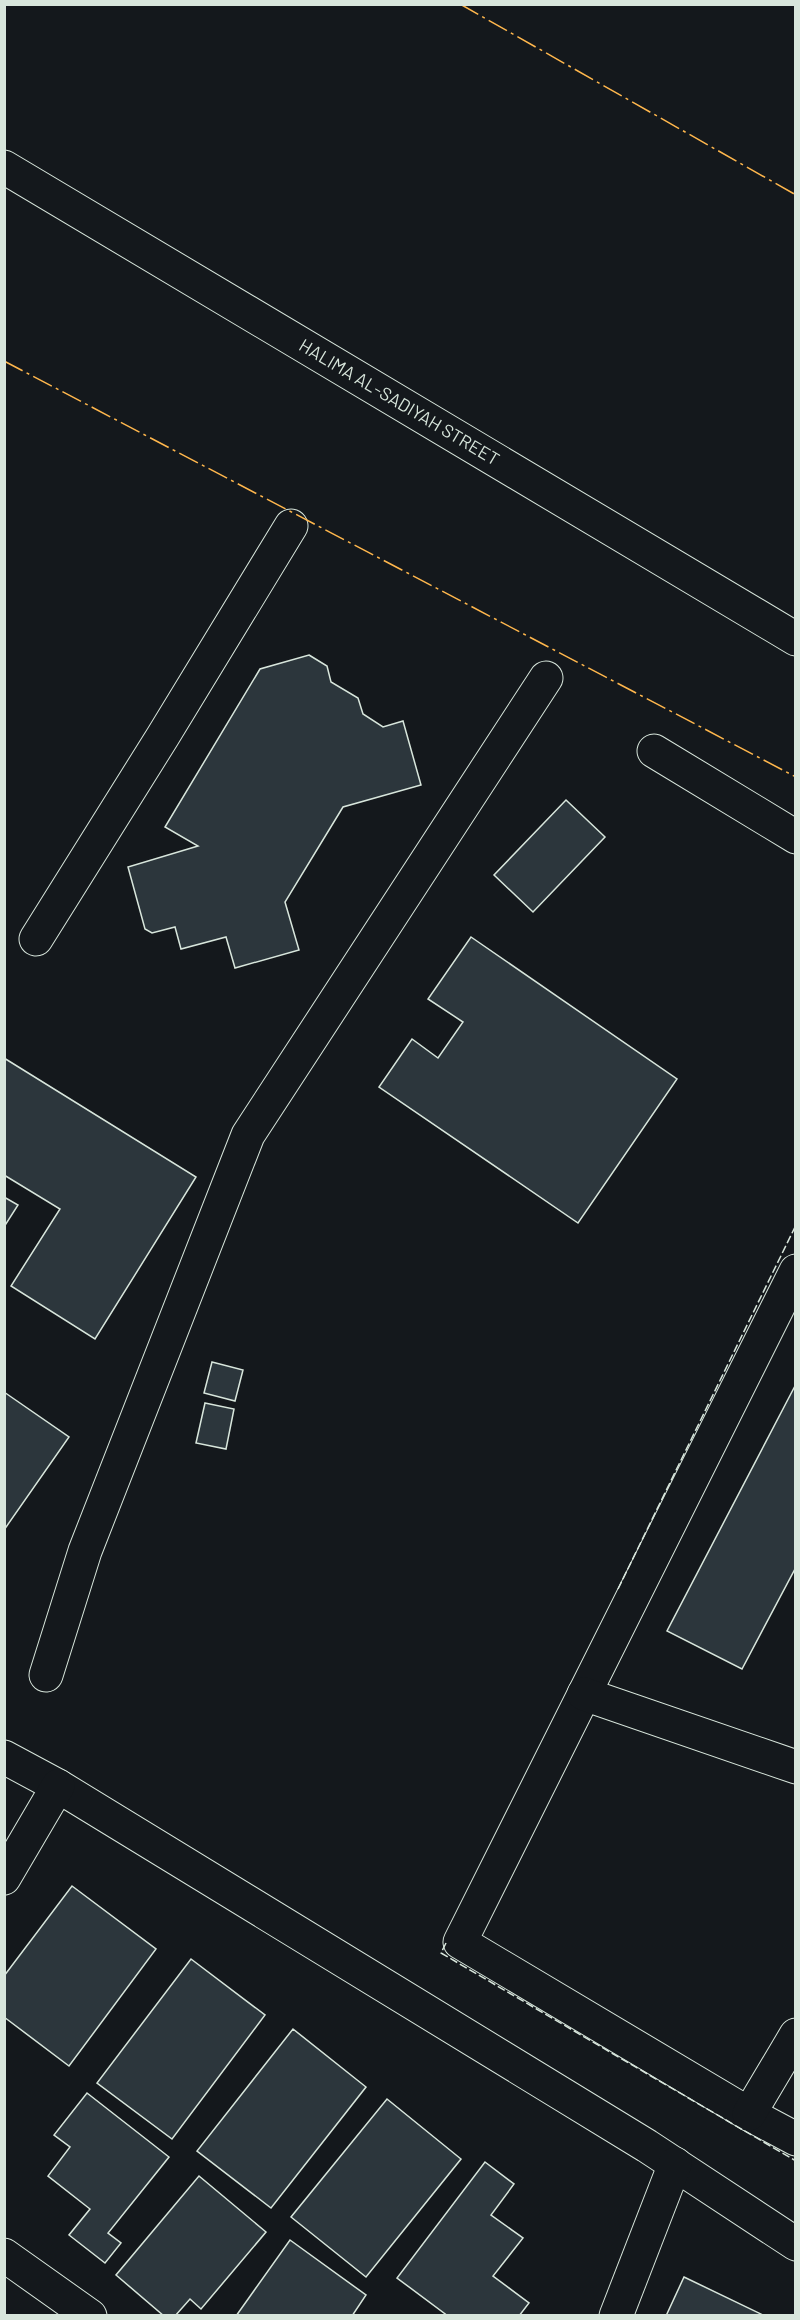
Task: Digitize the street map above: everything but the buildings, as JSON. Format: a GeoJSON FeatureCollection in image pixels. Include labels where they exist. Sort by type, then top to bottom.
{"type":"FeatureCollection","features":[{"type":"Feature","properties":{"kind":"street","name":"HALIMA AL-SADIYAH STREET"},"geometry":{"type":"LineString","coordinates":[[4,167],[795,639]]}},
{"type":"Feature","properties":{"kind":"street"},"geometry":{"type":"LineString","coordinates":[[36,939],[170,726],[291,526]]}},
{"type":"Feature","properties":{"kind":"street"},"geometry":{"type":"LineString","coordinates":[[46,1675],[85,1551],[248,1135],[546,678]]}},
{"type":"Feature","properties":{"kind":"street"},"geometry":{"type":"LineString","coordinates":[[654,751],[795,837]]}},
{"type":"Feature","properties":{"kind":"street"},"geometry":{"type":"LineString","coordinates":[[795,1271],[460,1942],[795,2139]]}},
{"type":"Feature","properties":{"kind":"street"},"geometry":{"type":"LineString","coordinates":[[584,1694],[795,1767]]}},
{"type":"Feature","properties":{"kind":"street"},"geometry":{"type":"LineString","coordinates":[[4,1757],[58,1786],[675,2164],[795,2244]]}},
{"type":"Feature","properties":{"kind":"street"},"geometry":{"type":"LineString","coordinates":[[4,1878],[58,1786]]}},
{"type":"Feature","properties":{"kind":"street"},"geometry":{"type":"LineString","coordinates":[[749,2114],[795,2035]]}},
{"type":"Feature","properties":{"kind":"street"},"geometry":{"type":"LineString","coordinates":[[616,2316],[675,2164]]}},
{"type":"Feature","properties":{"kind":"street"},"geometry":{"type":"LineString","coordinates":[[4,2254],[90,2316]]}},
{"type":"Feature","properties":{"kind":"fence"},"geometry":{"type":"LineString","coordinates":[[618,1589],[796,1225]]}},
{"type":"Feature","properties":{"kind":"fence"},"geometry":{"type":"LineString","coordinates":[[446,1943],[441,1953],[796,2161]]}},
{"type":"Feature","properties":{"kind":"power"},"geometry":{"type":"LineString","coordinates":[[460,4],[796,195]]}},
{"type":"Feature","properties":{"kind":"power"},"geometry":{"type":"LineString","coordinates":[[4,361],[796,777]]}}]}
